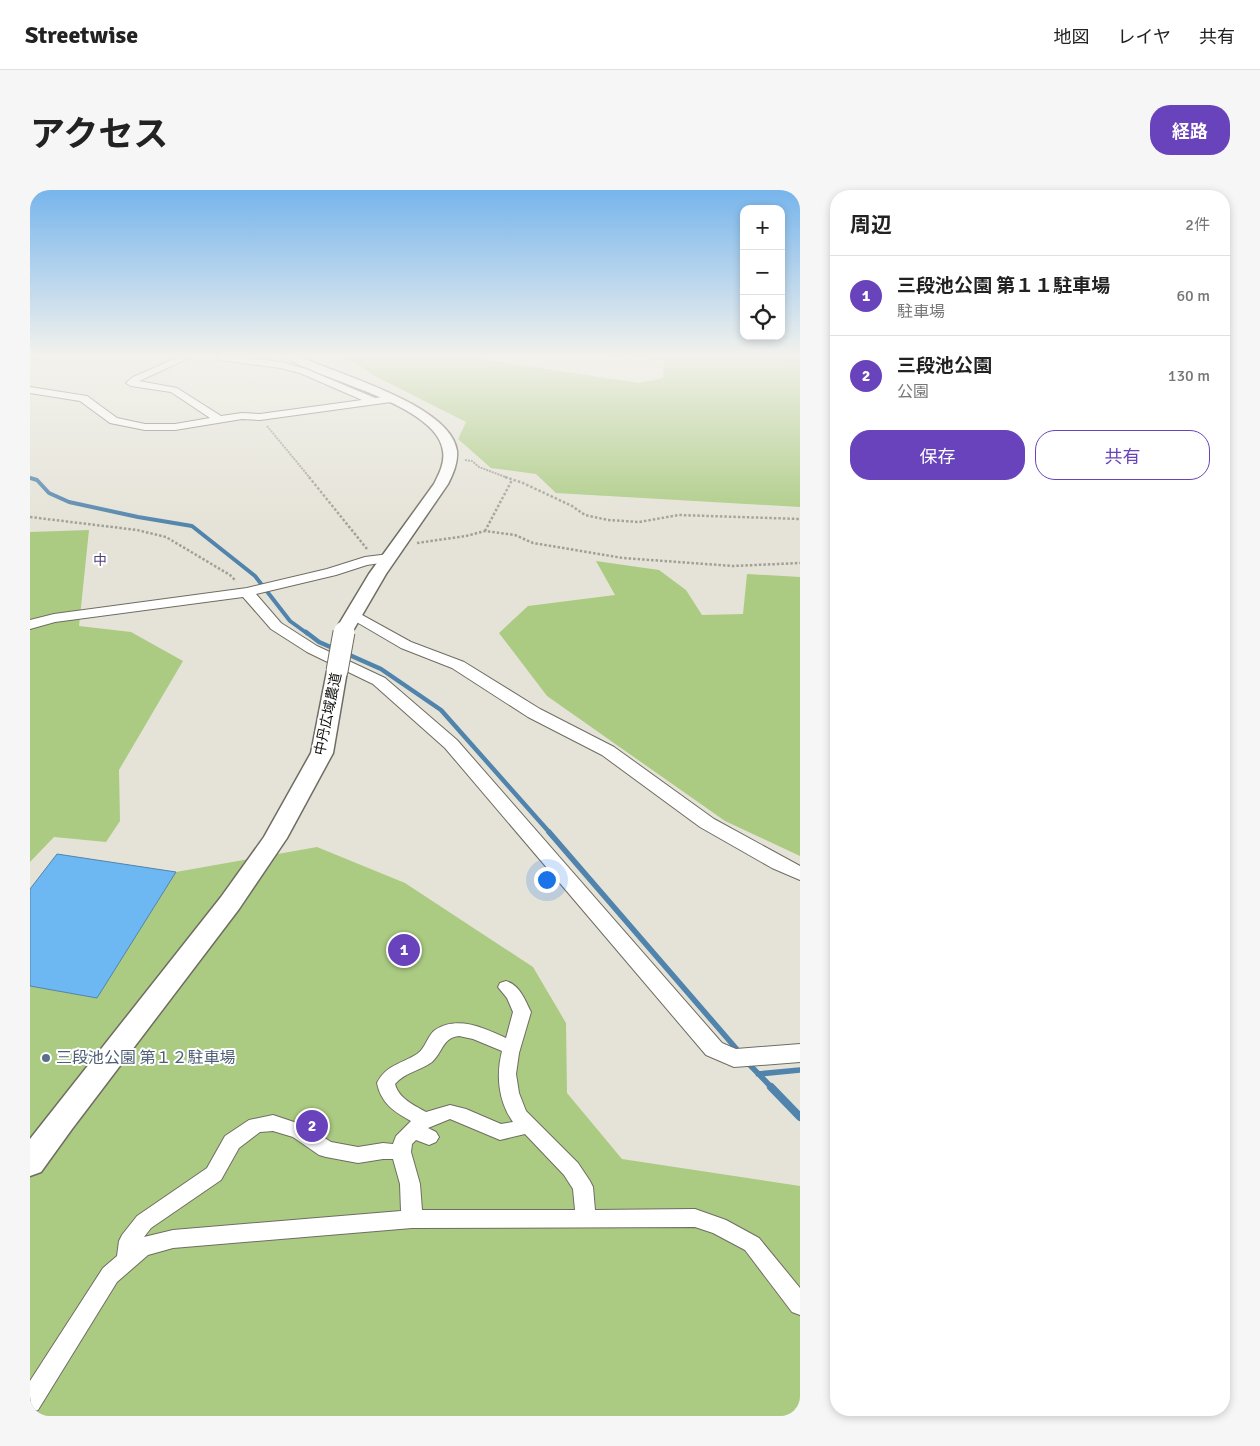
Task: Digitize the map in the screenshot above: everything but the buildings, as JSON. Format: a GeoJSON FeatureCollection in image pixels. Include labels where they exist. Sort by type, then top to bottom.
{"type":"FeatureCollection","features":[{"type":"Feature","properties":{"kind":"street"},"geometry":{"type":"LineString","coordinates":[[105,414],[114,421],[123,424],[145,427],[176,427],[242,416],[260,417],[280,414]]}},
{"type":"Feature","properties":{"kind":"street"},"geometry":{"type":"LineString","coordinates":[[211,414],[220,420]]}},
{"type":"Feature","properties":{"kind":"street"},"geometry":{"type":"LineString","coordinates":[[421,414],[439,429],[446,438],[450,448],[450,458]]}},
{"type":"Feature","properties":{"kind":"street","name":"中丹広域農道"},"geometry":{"type":"LineString","coordinates":[[30,1163],[60,1120],[230,903],[275,838],[322,753],[337,671],[349,621],[399,543],[438,488],[447,471],[450,458]]}},
{"type":"Feature","properties":{"kind":"street"},"geometry":{"type":"LineString","coordinates":[[30,625],[54,618],[247,592],[332,572],[365,561],[389,558]]}},
{"type":"Feature","properties":{"kind":"street"},"geometry":{"type":"LineString","coordinates":[[247,592],[276,626],[312,650],[379,681],[452,744],[484,784],[714,1049],[734,1058],[800,1053]]}},
{"type":"Feature","properties":{"kind":"street"},"geometry":{"type":"LineString","coordinates":[[349,621],[458,665],[534,713],[608,751],[654,786],[708,823],[800,874]]}},
{"type":"Feature","properties":{"kind":"street"},"geometry":{"type":"LineString","coordinates":[[506,987],[514,995],[522,1012],[507,1074],[510,1093],[518,1115],[571,1169],[583,1187],[586,1218]]}},
{"type":"Feature","properties":{"kind":"street"},"geometry":{"type":"LineString","coordinates":[[422,1129],[387,1093],[386,1083],[393,1073],[403,1066],[420,1061],[431,1054],[440,1035],[451,1030],[463,1029],[512,1048]]}},
{"type":"Feature","properties":{"kind":"street"},"geometry":{"type":"LineString","coordinates":[[412,1219],[410,1184],[401,1152],[403,1141],[450,1112],[500,1132],[528,1126]]}},
{"type":"Feature","properties":{"kind":"street"},"geometry":{"type":"LineString","coordinates":[[127,1260],[129,1241],[144,1222],[214,1174],[232,1142],[256,1124],[273,1123],[299,1131],[326,1149],[358,1155],[401,1152]]}},
{"type":"Feature","properties":{"kind":"street"},"geometry":{"type":"LineString","coordinates":[[30,1402],[110,1275],[142,1247],[172,1240],[412,1219],[695,1218],[719,1226],[752,1244],[800,1305]]}},
{"type":"Feature","properties":{"kind":"path"},"geometry":{"type":"LineString","coordinates":[[260,417],[368,550],[389,558]]}},
{"type":"Feature","properties":{"kind":"path"},"geometry":{"type":"LineString","coordinates":[[450,458],[472,461],[479,467],[523,483],[572,506],[585,515],[608,520],[639,522],[679,515],[800,519]]}},
{"type":"Feature","properties":{"kind":"path"},"geometry":{"type":"LineString","coordinates":[[484,531],[512,480]]}},
{"type":"Feature","properties":{"kind":"path"},"geometry":{"type":"LineString","coordinates":[[30,517],[137,530],[166,537],[230,575],[247,592]]}},
{"type":"Feature","properties":{"kind":"path"},"geometry":{"type":"LineString","coordinates":[[399,543],[466,536],[484,531],[516,534],[533,543],[623,558],[733,566],[800,563]]}},
{"type":"Feature","properties":{"kind":"green space"},"geometry":{"type":"Polygon","coordinates":[[[451,414],[800,414],[800,507],[556,493],[536,474],[491,468],[458,439],[466,422],[451,414]]]}},
{"type":"Feature","properties":{"kind":"green space"},"geometry":{"type":"Polygon","coordinates":[[[89,530],[79,626],[131,632],[183,661],[119,770],[120,821],[106,842],[54,837],[30,862],[30,532],[89,530]]]}},
{"type":"Feature","properties":{"kind":"green space"},"geometry":{"type":"Polygon","coordinates":[[[596,561],[659,570],[686,590],[702,615],[743,614],[747,574],[800,577],[800,856],[725,821],[547,696],[499,633],[528,606],[615,595],[596,561]]]}},
{"type":"Feature","properties":{"kind":"green space"},"geometry":{"type":"Polygon","coordinates":[[[317,847],[405,883],[533,967],[566,1023],[567,1093],[622,1159],[800,1186],[800,1416],[30,1416],[30,986],[97,998],[176,872],[317,847]]]}},
{"type":"Feature","properties":{"kind":"water"},"geometry":{"type":"Polygon","coordinates":[[[57,854],[176,872],[97,998],[30,986],[30,889],[57,854]]]}},
{"type":"Feature","properties":{"kind":"waterway"},"geometry":{"type":"LineString","coordinates":[[30,478],[37,480],[49,493],[69,502],[138,517],[192,526],[255,576],[290,621],[308,634]]}},
{"type":"Feature","properties":{"kind":"waterway"},"geometry":{"type":"LineString","coordinates":[[306,632],[319,642],[335,649]]}},
{"type":"Feature","properties":{"kind":"waterway"},"geometry":{"type":"LineString","coordinates":[[345,653],[381,669],[441,710],[550,833]]}},
{"type":"Feature","properties":{"kind":"waterway"},"geometry":{"type":"LineString","coordinates":[[549,832],[740,1053]]}},
{"type":"Feature","properties":{"kind":"waterway"},"geometry":{"type":"LineString","coordinates":[[747,1062],[759,1074]]}},
{"type":"Feature","properties":{"kind":"waterway"},"geometry":{"type":"LineString","coordinates":[[759,1074],[800,1070]]}},
{"type":"Feature","properties":{"kind":"waterway"},"geometry":{"type":"LineString","coordinates":[[759,1074],[773,1089]]}},
{"type":"Feature","properties":{"kind":"waterway"},"geometry":{"type":"LineString","coordinates":[[771,1087],[800,1117]]}},
{"type":"Feature","properties":{"kind":"place","name":"三段池公園 第１１駐車場"},"geometry":{"type":"Point","coordinates":[404,950]}},
{"type":"Feature","properties":{"kind":"place","name":"三段池公園 第１２駐車場"},"geometry":{"type":"Point","coordinates":[46,1058]}},
{"type":"Feature","properties":{"kind":"place","name":"三段池公園"},"geometry":{"type":"Point","coordinates":[312,1126]}},
{"type":"Feature","properties":{"kind":"district","name":"中"},"geometry":{"type":"Point","coordinates":[100,560]}}]}
